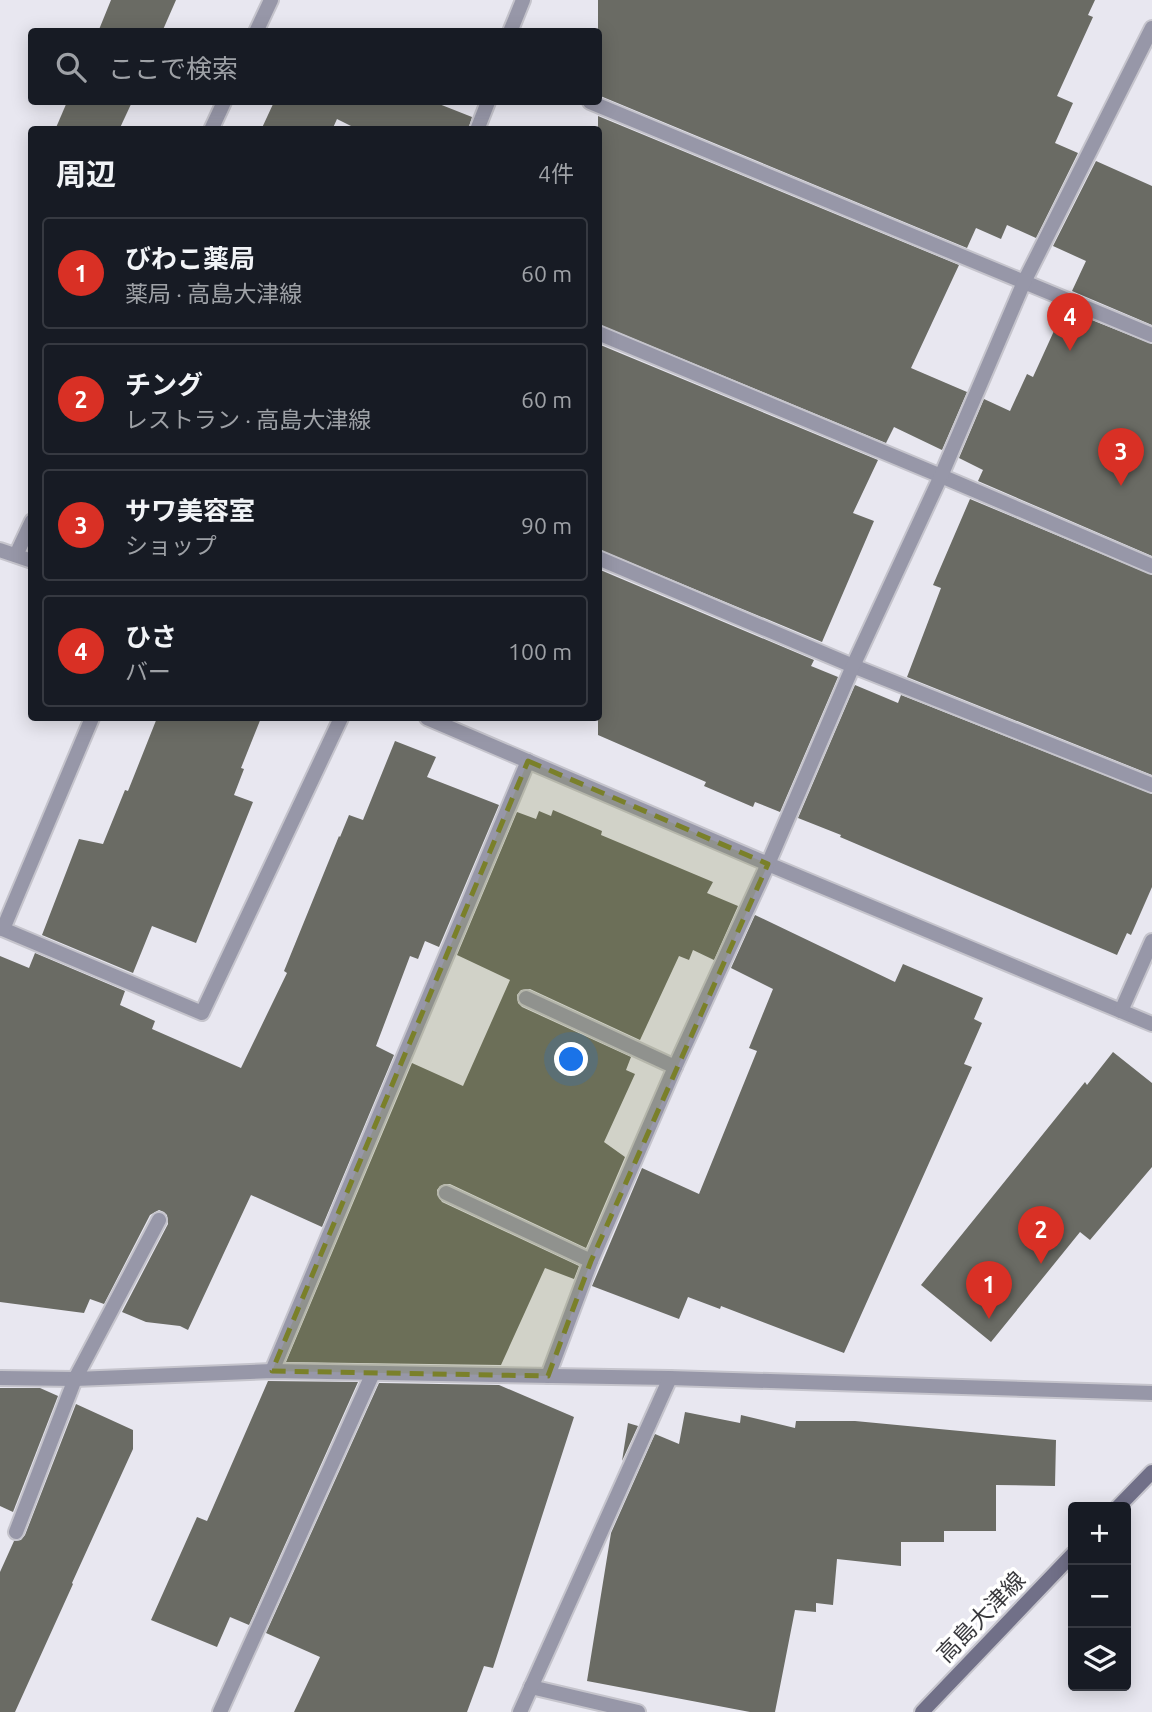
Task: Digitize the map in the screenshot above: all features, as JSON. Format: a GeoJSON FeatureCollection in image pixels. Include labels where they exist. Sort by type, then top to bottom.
{"type":"FeatureCollection","features":[{"type":"Feature","properties":{"kind":"main road"},"geometry":{"type":"LineString","coordinates":[[1123,1502],[1152,1472]]}},
{"type":"Feature","properties":{"kind":"main road","name":"高島大津線"},"geometry":{"type":"LineString","coordinates":[[922,1712],[1068,1559]]}},
{"type":"Feature","properties":{"kind":"street"},"geometry":{"type":"LineString","coordinates":[[258,28],[271,0]]}},
{"type":"Feature","properties":{"kind":"street"},"geometry":{"type":"LineString","coordinates":[[512,28],[523,0]]}},
{"type":"Feature","properties":{"kind":"street"},"geometry":{"type":"LineString","coordinates":[[548,1376],[591,1261],[675,1067],[768,864],[853,666],[941,476],[1024,282],[1152,28]]}},
{"type":"Feature","properties":{"kind":"street"},"geometry":{"type":"LineString","coordinates":[[213,126],[223,105]]}},
{"type":"Feature","properties":{"kind":"street"},"geometry":{"type":"LineString","coordinates":[[479,126],[487,105]]}},
{"type":"Feature","properties":{"kind":"street"},"geometry":{"type":"LineString","coordinates":[[597,105],[1152,335]]}},
{"type":"Feature","properties":{"kind":"street"},"geometry":{"type":"LineString","coordinates":[[602,334],[1152,566]]}},
{"type":"Feature","properties":{"kind":"street"},"geometry":{"type":"LineString","coordinates":[[16,555],[28,530]]}},
{"type":"Feature","properties":{"kind":"street"},"geometry":{"type":"LineString","coordinates":[[0,550],[28,560]]}},
{"type":"Feature","properties":{"kind":"street"},"geometry":{"type":"LineString","coordinates":[[602,560],[853,666],[1152,785]]}},
{"type":"Feature","properties":{"kind":"street"},"geometry":{"type":"LineString","coordinates":[[91,721],[1,928],[202,1013],[340,721]]}},
{"type":"Feature","properties":{"kind":"street"},"geometry":{"type":"LineString","coordinates":[[434,721],[1152,1024]]}},
{"type":"Feature","properties":{"kind":"street"},"geometry":{"type":"LineString","coordinates":[[271,1371],[528,761]]}},
{"type":"Feature","properties":{"kind":"street"},"geometry":{"type":"LineString","coordinates":[[1121,1011],[1152,942]]}},
{"type":"Feature","properties":{"kind":"street"},"geometry":{"type":"LineString","coordinates":[[526,998],[675,1067]]}},
{"type":"Feature","properties":{"kind":"street"},"geometry":{"type":"LineString","coordinates":[[446,1193],[591,1261]]}},
{"type":"Feature","properties":{"kind":"street"},"geometry":{"type":"LineString","coordinates":[[16,1532],[75,1379],[159,1220]]}},
{"type":"Feature","properties":{"kind":"street"},"geometry":{"type":"LineString","coordinates":[[0,1378],[75,1379],[271,1371],[670,1378],[1152,1394]]}},
{"type":"Feature","properties":{"kind":"street"},"geometry":{"type":"LineString","coordinates":[[220,1712],[373,1373]]}},
{"type":"Feature","properties":{"kind":"street"},"geometry":{"type":"LineString","coordinates":[[520,1712],[670,1378]]}},
{"type":"Feature","properties":{"kind":"street"},"geometry":{"type":"LineString","coordinates":[[531,1687],[638,1712]]}},
{"type":"Feature","properties":{"kind":"highlighted area"},"geometry":{"type":"Polygon","coordinates":[[[528,761],[768,864],[591,1261],[548,1376],[272,1371],[528,761]]]}},
{"type":"Feature","properties":{"kind":"building"},"geometry":{"type":"Polygon","coordinates":[[[111,0],[176,0],[164,28],[100,28],[111,0]]]}},
{"type":"Feature","properties":{"kind":"building"},"geometry":{"type":"Polygon","coordinates":[[[598,0],[1095,0],[1088,15],[1093,17],[1057,96],[1073,103],[1055,143],[1078,153],[1036,238],[1007,225],[1001,239],[976,228],[967,248],[602,97],[602,28],[598,28],[598,0]]]}},
{"type":"Feature","properties":{"kind":"building"},"geometry":{"type":"Polygon","coordinates":[[[66,105],[131,105],[121,126],[57,126],[66,105]]]}},
{"type":"Feature","properties":{"kind":"building"},"geometry":{"type":"Polygon","coordinates":[[[273,105],[442,105],[472,117],[469,126],[351,126],[337,119],[334,126],[263,126],[273,105]]]}},
{"type":"Feature","properties":{"kind":"building"},"geometry":{"type":"Polygon","coordinates":[[[598,116],[959,265],[911,368],[967,392],[942,450],[894,427],[886,443],[602,326],[602,126],[598,126],[598,116]]]}},
{"type":"Feature","properties":{"kind":"building"},"geometry":{"type":"Polygon","coordinates":[[[1096,161],[1152,186],[1152,325],[1072,291],[1086,261],[1053,246],[1096,161]]]}},
{"type":"Feature","properties":{"kind":"building"},"geometry":{"type":"Polygon","coordinates":[[[1064,309],[1152,344],[1152,556],[978,481],[983,470],[959,458],[984,399],[1010,411],[1027,374],[1033,377],[1064,309]]]}},
{"type":"Feature","properties":{"kind":"building"},"geometry":{"type":"Polygon","coordinates":[[[602,346],[878,460],[853,513],[874,521],[822,642],[602,551],[602,346]]]}},
{"type":"Feature","properties":{"kind":"building"},"geometry":{"type":"Polygon","coordinates":[[[970,499],[1152,575],[1152,775],[907,677],[941,588],[933,585],[970,499]]]}},
{"type":"Feature","properties":{"kind":"building"},"geometry":{"type":"Polygon","coordinates":[[[602,571],[814,660],[811,666],[838,677],[780,812],[755,802],[753,807],[704,786],[706,782],[598,735],[598,721],[602,721],[602,571]]]}},
{"type":"Feature","properties":{"kind":"building"},"geometry":{"type":"Polygon","coordinates":[[[855,685],[898,703],[901,695],[1152,794],[1152,887],[1131,935],[1127,933],[1117,955],[798,818],[855,685]]]}},
{"type":"Feature","properties":{"kind":"building"},"geometry":{"type":"Polygon","coordinates":[[[156,721],[260,721],[241,768],[244,769],[234,795],[253,802],[196,943],[152,926],[133,973],[42,935],[79,839],[103,844],[125,790],[128,791],[156,721]]]}},
{"type":"Feature","properties":{"kind":"building"},"geometry":{"type":"Polygon","coordinates":[[[395,741],[436,757],[427,777],[499,805],[439,947],[425,941],[418,959],[410,956],[376,1046],[394,1055],[322,1227],[251,1195],[188,1330],[180,1326],[146,1322],[122,1312],[168,1224],[167,1215],[159,1210],[150,1215],[104,1304],[90,1299],[84,1313],[0,1302],[0,956],[29,968],[35,953],[125,991],[120,1005],[155,1021],[152,1029],[241,1068],[287,973],[284,971],[339,836],[349,815],[363,820],[395,741]]]}},
{"type":"Feature","properties":{"kind":"building"},"geometry":{"type":"Polygon","coordinates":[[[553,810],[602,831],[601,835],[713,882],[707,893],[738,906],[714,960],[693,950],[689,960],[679,956],[640,1040],[530,989],[521,990],[517,995],[518,1003],[522,1007],[631,1057],[626,1070],[635,1074],[604,1142],[625,1157],[586,1248],[450,1184],[440,1186],[437,1194],[442,1202],[579,1266],[574,1279],[545,1268],[501,1365],[286,1362],[412,1063],[463,1086],[510,980],[457,955],[517,812],[536,819],[539,811],[551,816],[553,810]]]}},
{"type":"Feature","properties":{"kind":"building"},"geometry":{"type":"Polygon","coordinates":[[[755,915],[895,982],[903,964],[983,998],[974,1019],[982,1023],[964,1064],[972,1067],[844,1353],[721,1306],[720,1309],[688,1297],[679,1319],[592,1286],[642,1168],[699,1194],[757,1051],[749,1048],[773,989],[731,968],[755,915]]]}},
{"type":"Feature","properties":{"kind":"building"},"geometry":{"type":"Polygon","coordinates":[[[1113,1052],[1152,1083],[1152,1167],[1090,1240],[1080,1232],[991,1342],[921,1285],[1085,1082],[1087,1085],[1113,1052]]]}},
{"type":"Feature","properties":{"kind":"building"},"geometry":{"type":"Polygon","coordinates":[[[268,1381],[358,1382],[249,1625],[230,1617],[217,1647],[151,1620],[197,1517],[207,1521],[268,1381]]]}},
{"type":"Feature","properties":{"kind":"building"},"geometry":{"type":"Polygon","coordinates":[[[379,1383],[499,1385],[574,1417],[493,1668],[484,1666],[467,1712],[294,1712],[320,1657],[266,1633],[379,1383]]]}},
{"type":"Feature","properties":{"kind":"building"},"geometry":{"type":"Polygon","coordinates":[[[0,1388],[40,1388],[58,1396],[13,1512],[0,1506],[0,1388]]]}},
{"type":"Feature","properties":{"kind":"building"},"geometry":{"type":"Polygon","coordinates":[[[76,1404],[133,1430],[133,1449],[15,1712],[0,1712],[0,1572],[14,1541],[21,1540],[25,1535],[76,1404]]]}},
{"type":"Feature","properties":{"kind":"building"},"geometry":{"type":"Polygon","coordinates":[[[685,1412],[740,1423],[741,1415],[795,1428],[796,1421],[855,1421],[1056,1440],[1055,1486],[996,1485],[996,1531],[944,1531],[944,1542],[901,1542],[901,1566],[837,1559],[833,1605],[816,1603],[816,1612],[795,1610],[775,1712],[750,1712],[587,1681],[611,1533],[655,1434],[679,1444],[685,1412]]]}},
{"type":"Feature","properties":{"kind":"building"},"geometry":{"type":"Polygon","coordinates":[[[628,1423],[638,1426],[622,1461],[628,1423]]]}},
{"type":"Feature","properties":{"kind":"place","name":"ひさ"},"geometry":{"type":"Point","coordinates":[1070,351]}},
{"type":"Feature","properties":{"kind":"place","name":"サワ美容室"},"geometry":{"type":"Point","coordinates":[1121,486]}},
{"type":"Feature","properties":{"kind":"place","name":"チング"},"geometry":{"type":"Point","coordinates":[1041,1264]}},
{"type":"Feature","properties":{"kind":"place","name":"びわこ薬局"},"geometry":{"type":"Point","coordinates":[989,1319]}}]}
